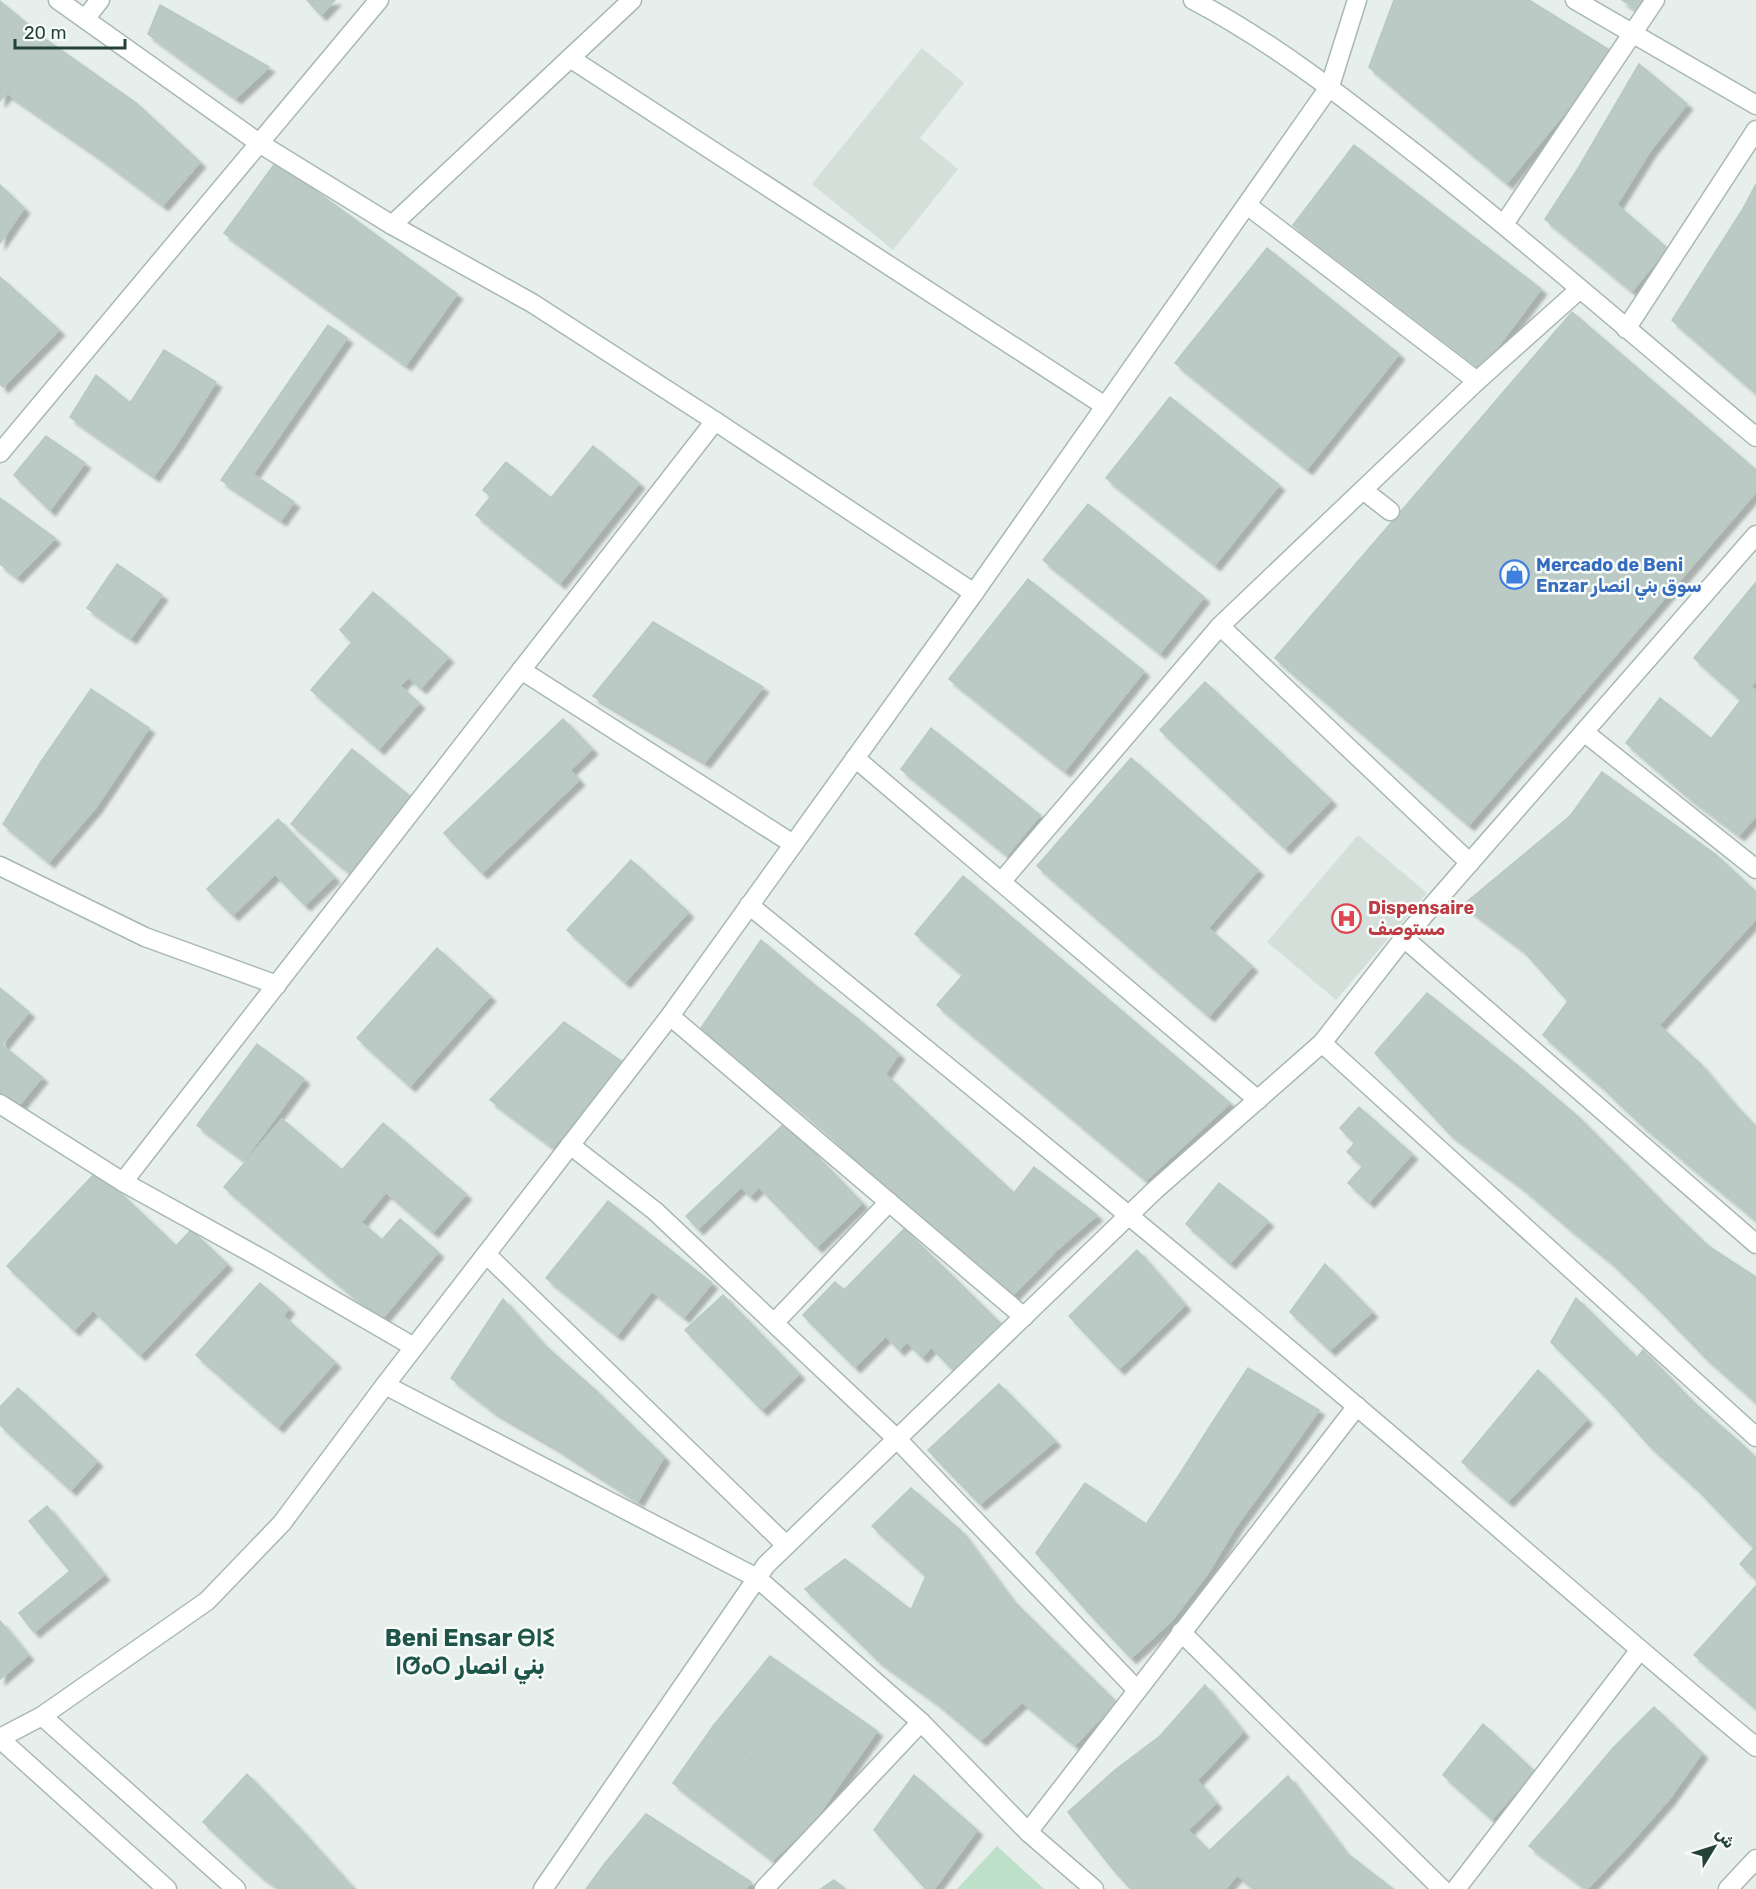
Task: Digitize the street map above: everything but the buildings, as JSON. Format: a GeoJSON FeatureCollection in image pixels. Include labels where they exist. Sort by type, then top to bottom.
{"type":"FeatureCollection","features":[{"type":"Feature","properties":{"kind":"street"},"geometry":{"type":"LineString","coordinates":[[58,0],[259,143],[392,225],[532,303],[974,593]]}},
{"type":"Feature","properties":{"kind":"street"},"geometry":{"type":"LineString","coordinates":[[85,19],[100,0]]}},
{"type":"Feature","properties":{"kind":"street"},"geometry":{"type":"LineString","coordinates":[[0,453],[378,0]]}},
{"type":"Feature","properties":{"kind":"street"},"geometry":{"type":"LineString","coordinates":[[392,225],[632,0]]}},
{"type":"Feature","properties":{"kind":"street"},"geometry":{"type":"LineString","coordinates":[[1193,0],[1214,11],[1330,86],[1504,224],[1756,437]]}},
{"type":"Feature","properties":{"kind":"street"},"geometry":{"type":"LineString","coordinates":[[166,1889],[0,1738],[42,1716],[207,1601],[282,1523],[414,1347],[670,1016],[974,593],[1330,86],[1357,0]]}},
{"type":"Feature","properties":{"kind":"street"},"geometry":{"type":"LineString","coordinates":[[1575,0],[1756,105]]}},
{"type":"Feature","properties":{"kind":"street"},"geometry":{"type":"LineString","coordinates":[[1504,224],[1655,0]]}},
{"type":"Feature","properties":{"kind":"street"},"geometry":{"type":"LineString","coordinates":[[570,58],[1105,406]]}},
{"type":"Feature","properties":{"kind":"street"},"geometry":{"type":"LineString","coordinates":[[1626,329],[1756,130]]}},
{"type":"Feature","properties":{"kind":"street"},"geometry":{"type":"LineString","coordinates":[[1247,205],[1477,381]]}},
{"type":"Feature","properties":{"kind":"street"},"geometry":{"type":"LineString","coordinates":[[1001,882],[1220,626],[1477,381],[1580,289]]}},
{"type":"Feature","properties":{"kind":"street"},"geometry":{"type":"LineString","coordinates":[[123,1182],[715,421]]}},
{"type":"Feature","properties":{"kind":"street"},"geometry":{"type":"LineString","coordinates":[[1363,490],[1390,512]]}},
{"type":"Feature","properties":{"kind":"street"},"geometry":{"type":"LineString","coordinates":[[543,1889],[766,1565],[1129,1215],[1322,1043],[1404,938],[1756,536]]}},
{"type":"Feature","properties":{"kind":"street"},"geometry":{"type":"LineString","coordinates":[[1220,626],[1470,863]]}},
{"type":"Feature","properties":{"kind":"street"},"geometry":{"type":"LineString","coordinates":[[521,670],[793,844]]}},
{"type":"Feature","properties":{"kind":"street"},"geometry":{"type":"LineString","coordinates":[[1584,732],[1756,868]]}},
{"type":"Feature","properties":{"kind":"street"},"geometry":{"type":"LineString","coordinates":[[855,758],[1258,1100]]}},
{"type":"Feature","properties":{"kind":"street"},"geometry":{"type":"LineString","coordinates":[[0,866],[145,937],[277,984]]}},
{"type":"Feature","properties":{"kind":"street"},"geometry":{"type":"LineString","coordinates":[[749,904],[1129,1215],[1356,1406],[1639,1651],[1756,1747]]}},
{"type":"Feature","properties":{"kind":"street"},"geometry":{"type":"LineString","coordinates":[[1404,938],[1756,1244]]}},
{"type":"Feature","properties":{"kind":"street"},"geometry":{"type":"LineString","coordinates":[[670,1016],[1024,1317]]}},
{"type":"Feature","properties":{"kind":"street"},"geometry":{"type":"LineString","coordinates":[[1322,1043],[1756,1437]]}},
{"type":"Feature","properties":{"kind":"street"},"geometry":{"type":"LineString","coordinates":[[0,1104],[123,1182],[414,1347]]}},
{"type":"Feature","properties":{"kind":"street"},"geometry":{"type":"LineString","coordinates":[[570,1145],[655,1211],[897,1439],[1137,1690]]}},
{"type":"Feature","properties":{"kind":"street"},"geometry":{"type":"LineString","coordinates":[[775,1322],[889,1202]]}},
{"type":"Feature","properties":{"kind":"street"},"geometry":{"type":"LineString","coordinates":[[486,1254],[786,1545]]}},
{"type":"Feature","properties":{"kind":"street"},"geometry":{"type":"LineString","coordinates":[[385,1385],[757,1578],[921,1722],[1028,1832],[1094,1889]]}},
{"type":"Feature","properties":{"kind":"street"},"geometry":{"type":"LineString","coordinates":[[1028,1832],[1356,1406]]}},
{"type":"Feature","properties":{"kind":"street"},"geometry":{"type":"LineString","coordinates":[[1181,1632],[1442,1889]]}},
{"type":"Feature","properties":{"kind":"street"},"geometry":{"type":"LineString","coordinates":[[1456,1889],[1639,1651]]}},
{"type":"Feature","properties":{"kind":"street"},"geometry":{"type":"LineString","coordinates":[[42,1716],[236,1889]]}},
{"type":"Feature","properties":{"kind":"street"},"geometry":{"type":"LineString","coordinates":[[764,1889],[921,1722]]}},
{"type":"Feature","properties":{"kind":"street"},"geometry":{"type":"LineString","coordinates":[[1728,1889],[1756,1859]]}},
{"type":"Feature","properties":{"kind":"shaded area"},"geometry":{"type":"Polygon","coordinates":[[[922,48],[964,83],[920,138],[958,169],[893,250],[812,184],[922,48]]]}},
{"type":"Feature","properties":{"kind":"shaded area","name":"Dispensaire مستوصف"},"geometry":{"type":"Polygon","coordinates":[[[1358,835],[1427,893],[1336,1000],[1267,942],[1358,835]]]}},
{"type":"Feature","properties":{"kind":"green space"},"geometry":{"type":"Polygon","coordinates":[[[997,1846],[1044,1889],[957,1889],[997,1846]]]}},
{"type":"Feature","properties":{"kind":"place","name":"Mercado de Beni Enzar سوق بني انصار"},"geometry":{"type":"Point","coordinates":[1515,575]}},
{"type":"Feature","properties":{"kind":"place","name":"Dispensaire مستوصف"},"geometry":{"type":"Point","coordinates":[1347,918]}},
{"type":"Feature","properties":{"kind":"district","name":"Beni Ensar ⴱⵏⵉ ⵏⵚⴰⵔ بني انصار"},"geometry":{"type":"Point","coordinates":[470,1652]}}]}
